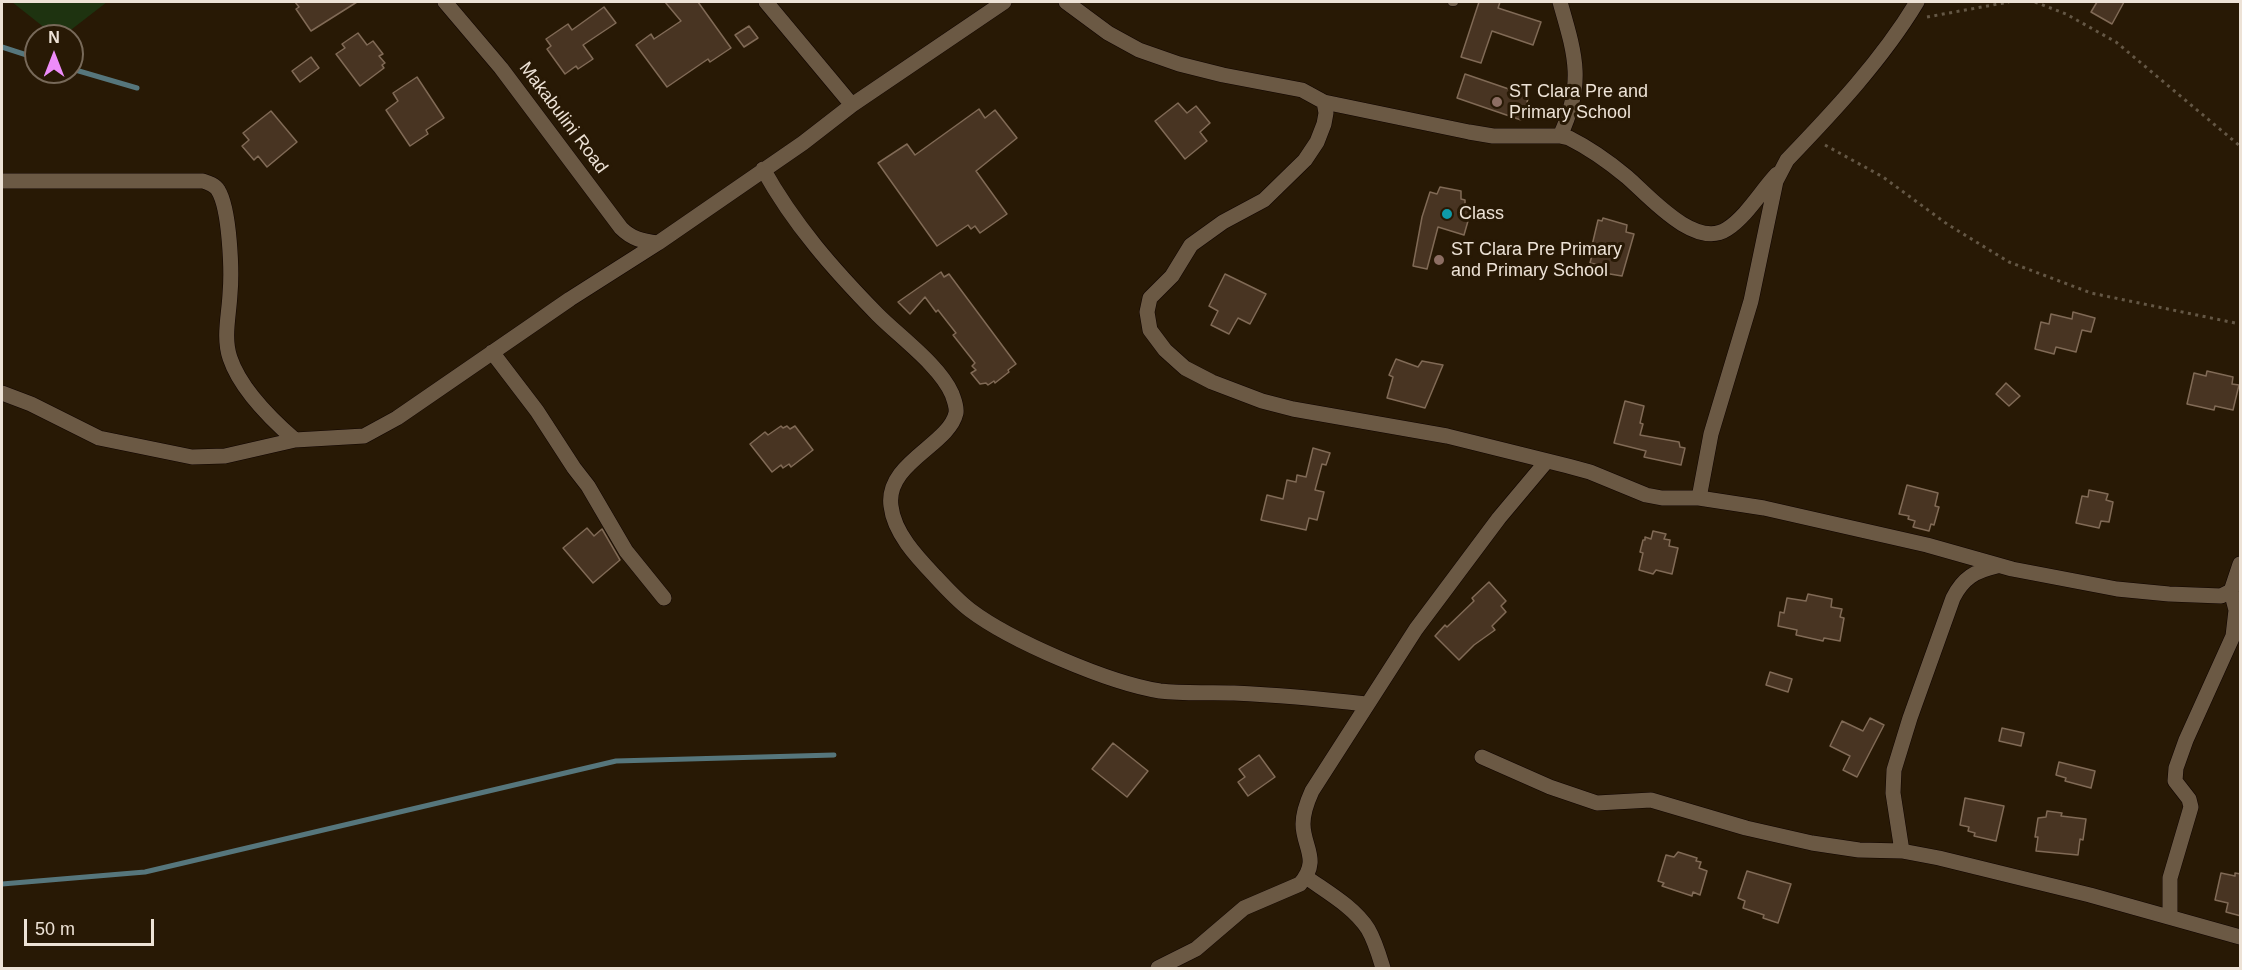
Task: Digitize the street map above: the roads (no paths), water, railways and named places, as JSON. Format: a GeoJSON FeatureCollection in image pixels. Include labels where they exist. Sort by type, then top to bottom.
{"type":"FeatureCollection","features":[{"type":"Feature","properties":{"kind":"street","name":"Makabulini Road"},"geometry":{"type":"LineString","coordinates":[[445,2],[508,78],[621,228],[640,241],[657,243]]}},
{"type":"Feature","properties":{"kind":"street"},"geometry":{"type":"LineString","coordinates":[[766,2],[852,105]]}},
{"type":"Feature","properties":{"kind":"street"},"geometry":{"type":"LineString","coordinates":[[2,393],[31,404],[89,435],[174,455],[208,458],[253,451],[295,440],[351,438],[375,431],[657,243],[803,143],[852,105],[1004,2]]}},
{"type":"Feature","properties":{"kind":"street"},"geometry":{"type":"LineString","coordinates":[[1066,2],[1108,33],[1139,51],[1179,64],[1302,90],[1324,102],[1434,126],[1477,134],[1519,137],[1560,136],[1578,142],[1626,176],[1670,216],[1688,227],[1708,232],[1727,229],[1742,215],[1846,98],[1917,2]]}},
{"type":"Feature","properties":{"kind":"street"},"geometry":{"type":"LineString","coordinates":[[1560,2],[1574,53],[1576,75],[1570,114],[1560,136]]}},
{"type":"Feature","properties":{"kind":"street"},"geometry":{"type":"LineString","coordinates":[[1324,102],[1326,113],[1324,124],[1317,142],[1305,160],[1264,200],[1222,222],[1191,245],[1172,276],[1150,298],[1147,312],[1150,330],[1185,368],[1212,382],[1262,401],[1328,417],[1447,436],[1590,472],[1646,495],[1662,498],[1699,498],[1764,508],[1927,545],[1999,566],[2065,580],[2138,591],[2221,596],[2231,591]]}},
{"type":"Feature","properties":{"kind":"street"},"geometry":{"type":"LineString","coordinates":[[763,169],[779,198],[812,244],[881,318],[919,353],[950,390],[956,404],[956,414],[947,428],[900,475],[892,487],[890,504],[893,518],[906,542],[951,593],[971,611],[996,627],[1056,656],[1138,686],[1183,693],[1272,695],[1366,704]]}},
{"type":"Feature","properties":{"kind":"street"},"geometry":{"type":"LineString","coordinates":[[1699,498],[1712,434],[1751,301],[1776,181],[1781,169]]}},
{"type":"Feature","properties":{"kind":"street"},"geometry":{"type":"LineString","coordinates":[[2,181],[187,180],[211,183],[218,189],[227,222],[231,284],[227,341],[231,361],[275,424],[295,440]]}},
{"type":"Feature","properties":{"kind":"street"},"geometry":{"type":"LineString","coordinates":[[492,352],[532,404],[588,486],[626,551],[664,598]]}},
{"type":"Feature","properties":{"kind":"street"},"geometry":{"type":"LineString","coordinates":[[1158,969],[1196,949],[1245,908],[1300,884],[1306,877],[1310,850],[1303,826],[1305,807],[1312,791],[1416,629],[1499,518],[1546,462]]}},
{"type":"Feature","properties":{"kind":"street"},"geometry":{"type":"LineString","coordinates":[[2170,916],[2170,878],[2191,807],[2189,800],[2175,781],[2176,768],[2186,740],[2233,636],[2236,610],[2231,591],[2241,564]]}},
{"type":"Feature","properties":{"kind":"street"},"geometry":{"type":"LineString","coordinates":[[1902,851],[1893,780],[1910,718],[1959,586],[1974,573],[1999,566]]}},
{"type":"Feature","properties":{"kind":"street"},"geometry":{"type":"LineString","coordinates":[[1482,757],[1550,787],[1597,803],[1651,800],[1746,828],[1812,843],[1859,850],[1902,851],[2024,878],[2241,937]]}},
{"type":"Feature","properties":{"kind":"street"},"geometry":{"type":"LineString","coordinates":[[1306,877],[1355,914],[1367,927],[1376,944],[1383,969]]}},
{"type":"Feature","properties":{"kind":"waterway"},"geometry":{"type":"LineString","coordinates":[[2,47],[24,54]]}},
{"type":"Feature","properties":{"kind":"waterway"},"geometry":{"type":"LineString","coordinates":[[84,73],[137,88]]}},
{"type":"Feature","properties":{"kind":"waterway"},"geometry":{"type":"LineString","coordinates":[[2,884],[145,872],[616,761],[834,755]]}},
{"type":"Feature","properties":{"kind":"place","name":"ST Clara Pre and Primary School"},"geometry":{"type":"Point","coordinates":[1497,102]}},
{"type":"Feature","properties":{"kind":"place","name":"Class"},"geometry":{"type":"Point","coordinates":[1447,214]}},
{"type":"Feature","properties":{"kind":"place","name":"ST Clara Pre Primary and Primary School"},"geometry":{"type":"Point","coordinates":[1439,260]}}]}
